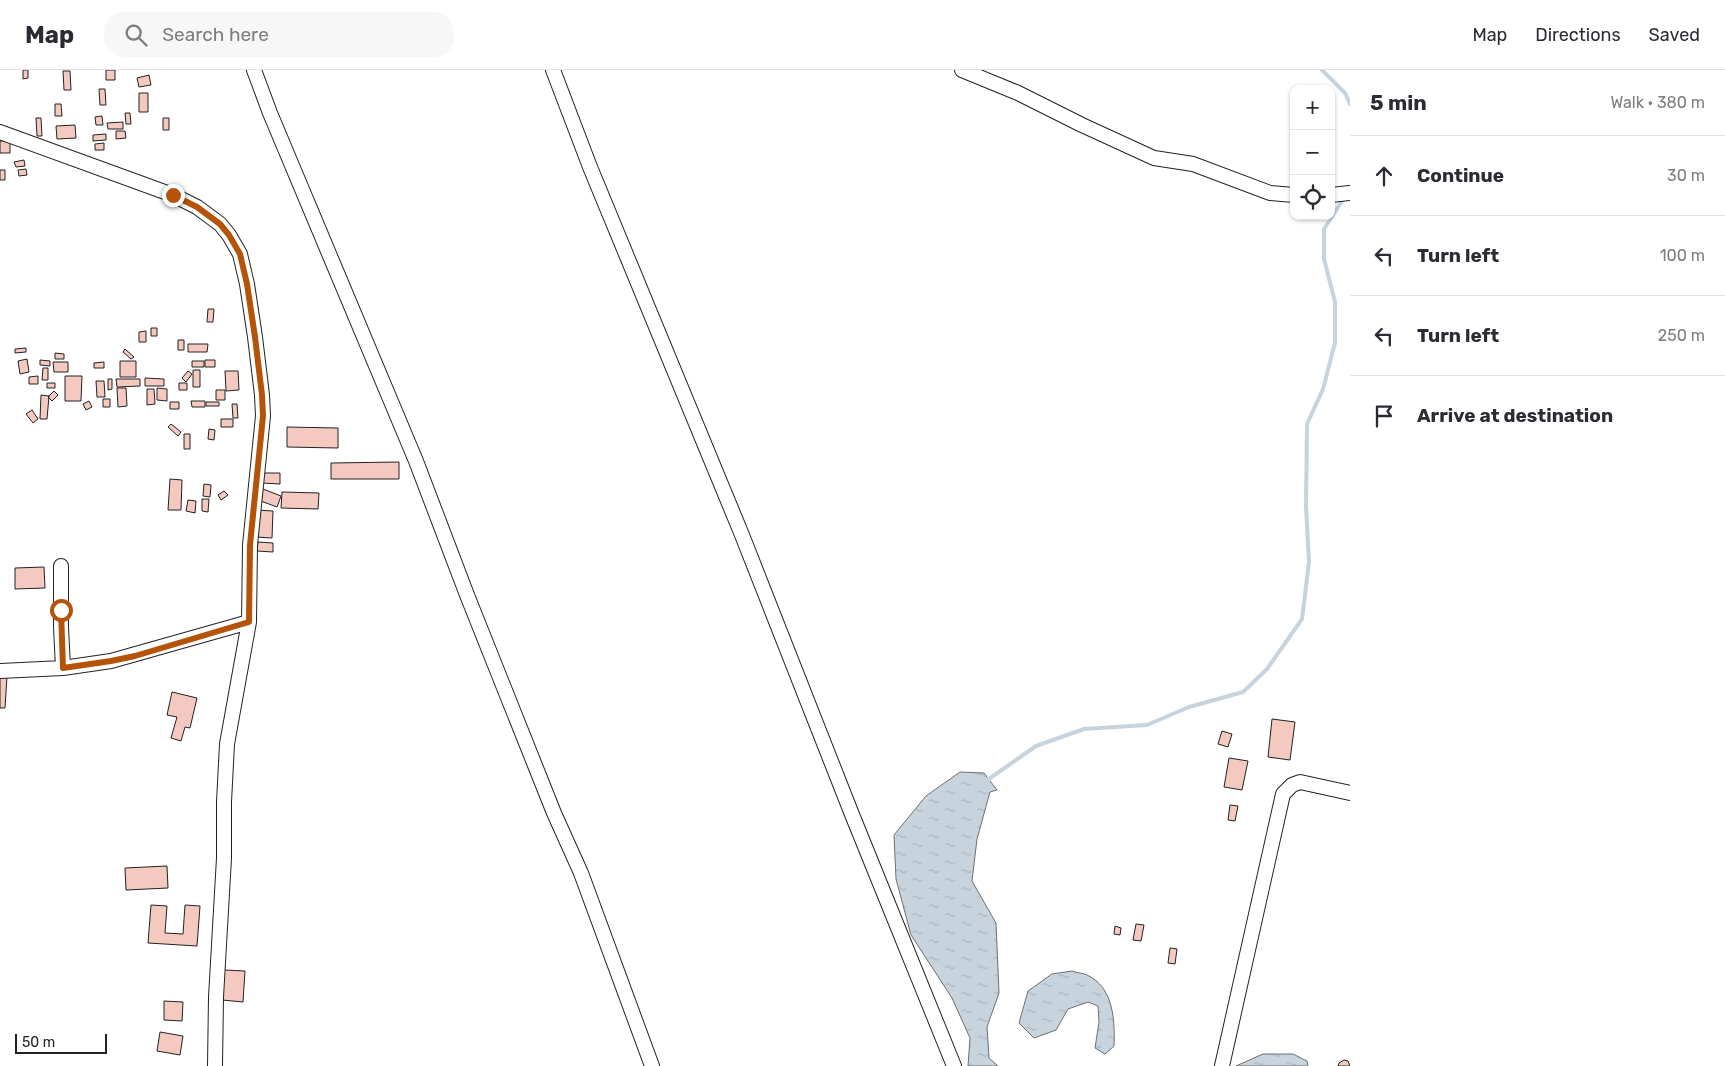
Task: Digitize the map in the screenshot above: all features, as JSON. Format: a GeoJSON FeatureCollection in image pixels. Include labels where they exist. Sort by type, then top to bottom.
{"type":"FeatureCollection","features":[{"type":"Feature","properties":{"kind":"street"},"geometry":{"type":"LineString","coordinates":[[254,70],[270,113],[416,461],[554,813],[581,873],[652,1066]]}},
{"type":"Feature","properties":{"kind":"street"},"geometry":{"type":"LineString","coordinates":[[553,70],[590,167],[746,544],[954,1066]]}},
{"type":"Feature","properties":{"kind":"street"},"geometry":{"type":"LineString","coordinates":[[962,70],[1018,93],[1154,158],[1193,164],[1270,193],[1290,195]]}},
{"type":"Feature","properties":{"kind":"street"},"geometry":{"type":"LineString","coordinates":[[0,132],[173,195],[197,207],[220,224],[229,235],[240,254],[247,284],[255,337],[263,416],[250,545],[249,622],[227,744],[224,858],[216,997],[215,1066]]}},
{"type":"Feature","properties":{"kind":"street"},"geometry":{"type":"LineString","coordinates":[[1335,195],[1350,193]]}},
{"type":"Feature","properties":{"kind":"street"},"geometry":{"type":"LineString","coordinates":[[61,566],[63,668]]}},
{"type":"Feature","properties":{"kind":"street"},"geometry":{"type":"LineString","coordinates":[[0,671],[63,668],[111,661],[135,656],[249,622]]}},
{"type":"Feature","properties":{"kind":"street"},"geometry":{"type":"LineString","coordinates":[[1222,1066],[1227,1036],[1283,794],[1292,785],[1300,782],[1350,793]]}},
{"type":"Feature","properties":{"kind":"water"},"geometry":{"type":"Polygon","coordinates":[[[960,772],[984,773],[997,790],[990,792],[977,839],[972,881],[996,923],[999,993],[987,1027],[989,1058],[998,1066],[968,1066],[970,1038],[952,998],[911,935],[896,879],[894,835],[926,796],[960,772]]]}},
{"type":"Feature","properties":{"kind":"water"},"geometry":{"type":"Polygon","coordinates":[[[1072,971],[1085,974],[1096,981],[1108,996],[1113,1016],[1114,1046],[1105,1054],[1095,1048],[1099,1022],[1098,1006],[1088,1002],[1068,1009],[1056,1030],[1034,1038],[1019,1023],[1028,991],[1052,974],[1072,971]]]}},
{"type":"Feature","properties":{"kind":"water"},"geometry":{"type":"Polygon","coordinates":[[[1263,1054],[1293,1054],[1307,1061],[1308,1066],[1236,1066],[1263,1054]]]}},
{"type":"Feature","properties":{"kind":"building"},"geometry":{"type":"Polygon","coordinates":[[[23,70],[28,70],[28,78],[23,79],[23,70]]]}},
{"type":"Feature","properties":{"kind":"building"},"geometry":{"type":"Polygon","coordinates":[[[106,70],[115,70],[115,80],[106,80],[106,70]]]}},
{"type":"Feature","properties":{"kind":"building"},"geometry":{"type":"Polygon","coordinates":[[[63,71],[70,71],[71,90],[64,90],[63,71]]]}},
{"type":"Feature","properties":{"kind":"building"},"geometry":{"type":"Polygon","coordinates":[[[149,75],[151,85],[139,87],[137,78],[149,75]]]}},
{"type":"Feature","properties":{"kind":"building"},"geometry":{"type":"Polygon","coordinates":[[[99,89],[105,89],[106,105],[100,105],[99,89]]]}},
{"type":"Feature","properties":{"kind":"building"},"geometry":{"type":"Polygon","coordinates":[[[139,93],[148,93],[148,112],[139,112],[139,93]]]}},
{"type":"Feature","properties":{"kind":"building"},"geometry":{"type":"Polygon","coordinates":[[[55,104],[61,104],[62,116],[55,116],[55,104]]]}},
{"type":"Feature","properties":{"kind":"building"},"geometry":{"type":"Polygon","coordinates":[[[125,113],[130,113],[131,124],[126,124],[125,113]]]}},
{"type":"Feature","properties":{"kind":"building"},"geometry":{"type":"Polygon","coordinates":[[[102,116],[103,125],[96,125],[95,117],[102,116]]]}},
{"type":"Feature","properties":{"kind":"building"},"geometry":{"type":"Polygon","coordinates":[[[36,118],[41,118],[42,136],[37,136],[36,118]]]}},
{"type":"Feature","properties":{"kind":"building"},"geometry":{"type":"Polygon","coordinates":[[[163,118],[169,118],[169,130],[163,130],[163,118]]]}},
{"type":"Feature","properties":{"kind":"building"},"geometry":{"type":"Polygon","coordinates":[[[123,122],[123,129],[108,129],[107,123],[123,122]]]}},
{"type":"Feature","properties":{"kind":"building"},"geometry":{"type":"Polygon","coordinates":[[[75,125],[76,138],[57,139],[56,126],[75,125]]]}},
{"type":"Feature","properties":{"kind":"building"},"geometry":{"type":"Polygon","coordinates":[[[116,131],[125,131],[126,138],[116,139],[116,131]]]}},
{"type":"Feature","properties":{"kind":"building"},"geometry":{"type":"Polygon","coordinates":[[[106,134],[106,140],[93,141],[93,135],[106,134]]]}},
{"type":"Feature","properties":{"kind":"building"},"geometry":{"type":"Polygon","coordinates":[[[0,141],[10,141],[10,153],[0,153],[0,141]]]}},
{"type":"Feature","properties":{"kind":"building"},"geometry":{"type":"Polygon","coordinates":[[[104,143],[104,150],[95,150],[95,144],[104,143]]]}},
{"type":"Feature","properties":{"kind":"building"},"geometry":{"type":"Polygon","coordinates":[[[24,160],[25,166],[16,167],[14,162],[24,160]]]}},
{"type":"Feature","properties":{"kind":"building"},"geometry":{"type":"Polygon","coordinates":[[[26,169],[27,175],[19,176],[18,170],[26,169]]]}},
{"type":"Feature","properties":{"kind":"building"},"geometry":{"type":"Polygon","coordinates":[[[0,170],[5,170],[5,180],[0,180],[0,170]]]}},
{"type":"Feature","properties":{"kind":"building"},"geometry":{"type":"Polygon","coordinates":[[[208,309],[214,309],[213,322],[207,322],[208,309]]]}},
{"type":"Feature","properties":{"kind":"building"},"geometry":{"type":"Polygon","coordinates":[[[151,328],[157,328],[157,336],[151,336],[151,328]]]}},
{"type":"Feature","properties":{"kind":"building"},"geometry":{"type":"Polygon","coordinates":[[[146,331],[146,342],[139,342],[139,332],[146,331]]]}},
{"type":"Feature","properties":{"kind":"building"},"geometry":{"type":"Polygon","coordinates":[[[178,340],[184,340],[184,350],[178,350],[178,340]]]}},
{"type":"Feature","properties":{"kind":"building"},"geometry":{"type":"Polygon","coordinates":[[[188,344],[208,344],[207,352],[188,352],[188,344]]]}},
{"type":"Feature","properties":{"kind":"building"},"geometry":{"type":"Polygon","coordinates":[[[26,348],[26,352],[15,353],[15,349],[26,348]]]}},
{"type":"Feature","properties":{"kind":"building"},"geometry":{"type":"Polygon","coordinates":[[[125,349],[134,357],[131,359],[123,352],[125,349]]]}},
{"type":"Feature","properties":{"kind":"building"},"geometry":{"type":"Polygon","coordinates":[[[55,353],[64,354],[64,359],[55,359],[55,353]]]}},
{"type":"Feature","properties":{"kind":"building"},"geometry":{"type":"Polygon","coordinates":[[[27,359],[29,372],[20,374],[18,361],[27,359]]]}},
{"type":"Feature","properties":{"kind":"building"},"geometry":{"type":"Polygon","coordinates":[[[40,360],[50,361],[50,366],[40,365],[40,360]]]}},
{"type":"Feature","properties":{"kind":"building"},"geometry":{"type":"Polygon","coordinates":[[[205,360],[215,360],[215,367],[205,367],[205,360]]]}},
{"type":"Feature","properties":{"kind":"building"},"geometry":{"type":"Polygon","coordinates":[[[120,361],[136,361],[136,377],[120,377],[120,361]]]}},
{"type":"Feature","properties":{"kind":"building"},"geometry":{"type":"Polygon","coordinates":[[[192,361],[204,361],[204,367],[192,367],[192,361]]]}},
{"type":"Feature","properties":{"kind":"building"},"geometry":{"type":"Polygon","coordinates":[[[53,362],[68,362],[68,372],[54,372],[53,362]]]}},
{"type":"Feature","properties":{"kind":"building"},"geometry":{"type":"Polygon","coordinates":[[[104,362],[104,368],[94,368],[94,363],[104,362]]]}},
{"type":"Feature","properties":{"kind":"building"},"geometry":{"type":"Polygon","coordinates":[[[43,368],[48,368],[48,380],[42,380],[43,368]]]}},
{"type":"Feature","properties":{"kind":"building"},"geometry":{"type":"Polygon","coordinates":[[[193,370],[200,370],[200,387],[193,387],[193,370]]]}},
{"type":"Feature","properties":{"kind":"building"},"geometry":{"type":"Polygon","coordinates":[[[188,371],[192,374],[186,382],[182,378],[188,371]]]}},
{"type":"Feature","properties":{"kind":"building"},"geometry":{"type":"Polygon","coordinates":[[[225,371],[238,371],[239,390],[226,391],[225,371]]]}},
{"type":"Feature","properties":{"kind":"building"},"geometry":{"type":"Polygon","coordinates":[[[38,376],[38,384],[29,384],[29,377],[38,376]]]}},
{"type":"Feature","properties":{"kind":"building"},"geometry":{"type":"Polygon","coordinates":[[[65,376],[82,376],[81,401],[65,401],[65,376]]]}},
{"type":"Feature","properties":{"kind":"building"},"geometry":{"type":"Polygon","coordinates":[[[145,378],[164,379],[164,386],[145,386],[145,378]]]}},
{"type":"Feature","properties":{"kind":"building"},"geometry":{"type":"Polygon","coordinates":[[[108,379],[112,379],[112,389],[108,390],[108,379]]]}},
{"type":"Feature","properties":{"kind":"building"},"geometry":{"type":"Polygon","coordinates":[[[116,379],[140,379],[140,386],[117,387],[116,379]]]}},
{"type":"Feature","properties":{"kind":"building"},"geometry":{"type":"Polygon","coordinates":[[[96,381],[104,381],[105,397],[97,397],[96,381]]]}},
{"type":"Feature","properties":{"kind":"building"},"geometry":{"type":"Polygon","coordinates":[[[47,383],[55,383],[55,388],[47,388],[47,383]]]}},
{"type":"Feature","properties":{"kind":"building"},"geometry":{"type":"Polygon","coordinates":[[[179,383],[187,383],[187,390],[179,390],[179,383]]]}},
{"type":"Feature","properties":{"kind":"building"},"geometry":{"type":"Polygon","coordinates":[[[117,388],[126,388],[127,406],[118,407],[117,388]]]}},
{"type":"Feature","properties":{"kind":"building"},"geometry":{"type":"Polygon","coordinates":[[[157,388],[167,389],[167,401],[157,400],[157,388]]]}},
{"type":"Feature","properties":{"kind":"building"},"geometry":{"type":"Polygon","coordinates":[[[147,389],[154,389],[155,404],[147,405],[147,389]]]}},
{"type":"Feature","properties":{"kind":"building"},"geometry":{"type":"Polygon","coordinates":[[[216,390],[225,390],[225,400],[216,400],[216,390]]]}},
{"type":"Feature","properties":{"kind":"building"},"geometry":{"type":"Polygon","coordinates":[[[54,391],[58,395],[52,401],[48,397],[54,391]]]}},
{"type":"Feature","properties":{"kind":"building"},"geometry":{"type":"Polygon","coordinates":[[[41,395],[49,396],[47,419],[40,419],[41,395]]]}},
{"type":"Feature","properties":{"kind":"building"},"geometry":{"type":"Polygon","coordinates":[[[103,399],[110,399],[110,407],[103,407],[103,399]]]}},
{"type":"Feature","properties":{"kind":"building"},"geometry":{"type":"Polygon","coordinates":[[[89,401],[92,407],[86,410],[83,404],[89,401]]]}},
{"type":"Feature","properties":{"kind":"building"},"geometry":{"type":"Polygon","coordinates":[[[191,401],[205,401],[205,407],[192,407],[191,401]]]}},
{"type":"Feature","properties":{"kind":"building"},"geometry":{"type":"Polygon","coordinates":[[[170,402],[179,402],[179,409],[170,409],[170,402]]]}},
{"type":"Feature","properties":{"kind":"building"},"geometry":{"type":"Polygon","coordinates":[[[206,402],[219,402],[219,406],[206,406],[206,402]]]}},
{"type":"Feature","properties":{"kind":"building"},"geometry":{"type":"Polygon","coordinates":[[[232,404],[237,404],[238,418],[233,418],[232,404]]]}},
{"type":"Feature","properties":{"kind":"building"},"geometry":{"type":"Polygon","coordinates":[[[32,410],[38,419],[33,423],[26,414],[32,410]]]}},
{"type":"Feature","properties":{"kind":"building"},"geometry":{"type":"Polygon","coordinates":[[[221,419],[233,419],[233,427],[221,427],[221,419]]]}},
{"type":"Feature","properties":{"kind":"building"},"geometry":{"type":"Polygon","coordinates":[[[171,424],[181,432],[178,436],[168,427],[171,424]]]}},
{"type":"Feature","properties":{"kind":"building"},"geometry":{"type":"Polygon","coordinates":[[[287,427],[338,428],[338,448],[287,447],[287,427]]]}},
{"type":"Feature","properties":{"kind":"building"},"geometry":{"type":"Polygon","coordinates":[[[209,429],[215,430],[214,440],[208,439],[209,429]]]}},
{"type":"Feature","properties":{"kind":"building"},"geometry":{"type":"Polygon","coordinates":[[[184,434],[190,434],[190,449],[184,449],[184,434]]]}},
{"type":"Feature","properties":{"kind":"building"},"geometry":{"type":"Polygon","coordinates":[[[399,462],[399,479],[331,479],[331,463],[399,462]]]}},
{"type":"Feature","properties":{"kind":"building"},"geometry":{"type":"Polygon","coordinates":[[[261,473],[280,473],[280,484],[261,483],[261,473]]]}},
{"type":"Feature","properties":{"kind":"building"},"geometry":{"type":"Polygon","coordinates":[[[170,479],[182,480],[181,510],[168,510],[170,479]]]}},
{"type":"Feature","properties":{"kind":"building"},"geometry":{"type":"Polygon","coordinates":[[[204,484],[211,485],[210,497],[203,496],[204,484]]]}},
{"type":"Feature","properties":{"kind":"building"},"geometry":{"type":"Polygon","coordinates":[[[263,489],[281,496],[277,507],[258,500],[263,489]]]}},
{"type":"Feature","properties":{"kind":"building"},"geometry":{"type":"Polygon","coordinates":[[[224,491],[228,495],[221,500],[218,495],[224,491]]]}},
{"type":"Feature","properties":{"kind":"building"},"geometry":{"type":"Polygon","coordinates":[[[282,492],[319,493],[318,509],[281,508],[282,492]]]}},
{"type":"Feature","properties":{"kind":"building"},"geometry":{"type":"Polygon","coordinates":[[[202,499],[209,499],[208,512],[202,511],[202,499]]]}},
{"type":"Feature","properties":{"kind":"building"},"geometry":{"type":"Polygon","coordinates":[[[188,500],[196,501],[195,513],[186,511],[188,500]]]}},
{"type":"Feature","properties":{"kind":"building"},"geometry":{"type":"Polygon","coordinates":[[[257,510],[273,511],[272,538],[256,537],[257,510]]]}},
{"type":"Feature","properties":{"kind":"building"},"geometry":{"type":"Polygon","coordinates":[[[258,542],[273,543],[273,552],[257,551],[258,542]]]}},
{"type":"Feature","properties":{"kind":"building"},"geometry":{"type":"Polygon","coordinates":[[[44,567],[45,588],[15,589],[15,568],[44,567]]]}},
{"type":"Feature","properties":{"kind":"building"},"geometry":{"type":"Polygon","coordinates":[[[0,676],[7,676],[5,708],[0,708],[0,676]]]}},
{"type":"Feature","properties":{"kind":"building"},"geometry":{"type":"Polygon","coordinates":[[[172,692],[197,698],[190,728],[185,727],[181,741],[171,738],[177,717],[167,715],[172,692]]]}},
{"type":"Feature","properties":{"kind":"building"},"geometry":{"type":"Polygon","coordinates":[[[1272,719],[1295,722],[1290,760],[1268,757],[1272,719]]]}},
{"type":"Feature","properties":{"kind":"building"},"geometry":{"type":"Polygon","coordinates":[[[1222,731],[1232,734],[1228,747],[1218,744],[1222,731]]]}},
{"type":"Feature","properties":{"kind":"building"},"geometry":{"type":"Polygon","coordinates":[[[1229,758],[1248,761],[1242,790],[1224,787],[1229,758]]]}},
{"type":"Feature","properties":{"kind":"building"},"geometry":{"type":"Polygon","coordinates":[[[1230,805],[1238,806],[1235,821],[1228,820],[1230,805]]]}},
{"type":"Feature","properties":{"kind":"building"},"geometry":{"type":"Polygon","coordinates":[[[167,866],[168,888],[126,890],[125,868],[167,866]]]}},
{"type":"Feature","properties":{"kind":"building"},"geometry":{"type":"Polygon","coordinates":[[[151,905],[167,906],[165,933],[183,934],[185,905],[200,906],[197,946],[148,943],[151,905]]]}},
{"type":"Feature","properties":{"kind":"building"},"geometry":{"type":"Polygon","coordinates":[[[1136,924],[1144,925],[1141,941],[1133,940],[1136,924]]]}},
{"type":"Feature","properties":{"kind":"building"},"geometry":{"type":"Polygon","coordinates":[[[1115,926],[1121,928],[1120,935],[1114,934],[1115,926]]]}},
{"type":"Feature","properties":{"kind":"building"},"geometry":{"type":"Polygon","coordinates":[[[1170,948],[1177,949],[1175,964],[1168,963],[1170,948]]]}},
{"type":"Feature","properties":{"kind":"building"},"geometry":{"type":"Polygon","coordinates":[[[224,970],[245,971],[243,1002],[222,1000],[224,970]]]}},
{"type":"Feature","properties":{"kind":"building"},"geometry":{"type":"Polygon","coordinates":[[[164,1001],[183,1002],[182,1021],[164,1020],[164,1001]]]}},
{"type":"Feature","properties":{"kind":"building"},"geometry":{"type":"Polygon","coordinates":[[[160,1032],[183,1036],[180,1055],[157,1051],[160,1032]]]}},
{"type":"Feature","properties":{"kind":"building"},"geometry":{"type":"Polygon","coordinates":[[[1344,1060],[1348,1061],[1350,1066],[1338,1066],[1339,1063],[1344,1060]]]}},
{"type":"Feature","properties":{"kind":"waterway"},"geometry":{"type":"LineString","coordinates":[[1322,70],[1345,93],[1350,104]]}},
{"type":"Feature","properties":{"kind":"waterway"},"geometry":{"type":"LineString","coordinates":[[986,781],[1036,746],[1084,729],[1147,725],[1189,707],[1243,692],[1267,669],[1302,619],[1309,562],[1306,506],[1307,424],[1323,389],[1335,343],[1335,302],[1324,259],[1324,229],[1344,198]]}},
{"type":"Feature","properties":{"kind":"route"},"geometry":{"type":"LineString","coordinates":[[61,610],[63,668],[135,656],[249,622],[250,545],[263,416],[255,337],[247,284],[240,254],[220,224],[197,207],[173,195]]}}]}
